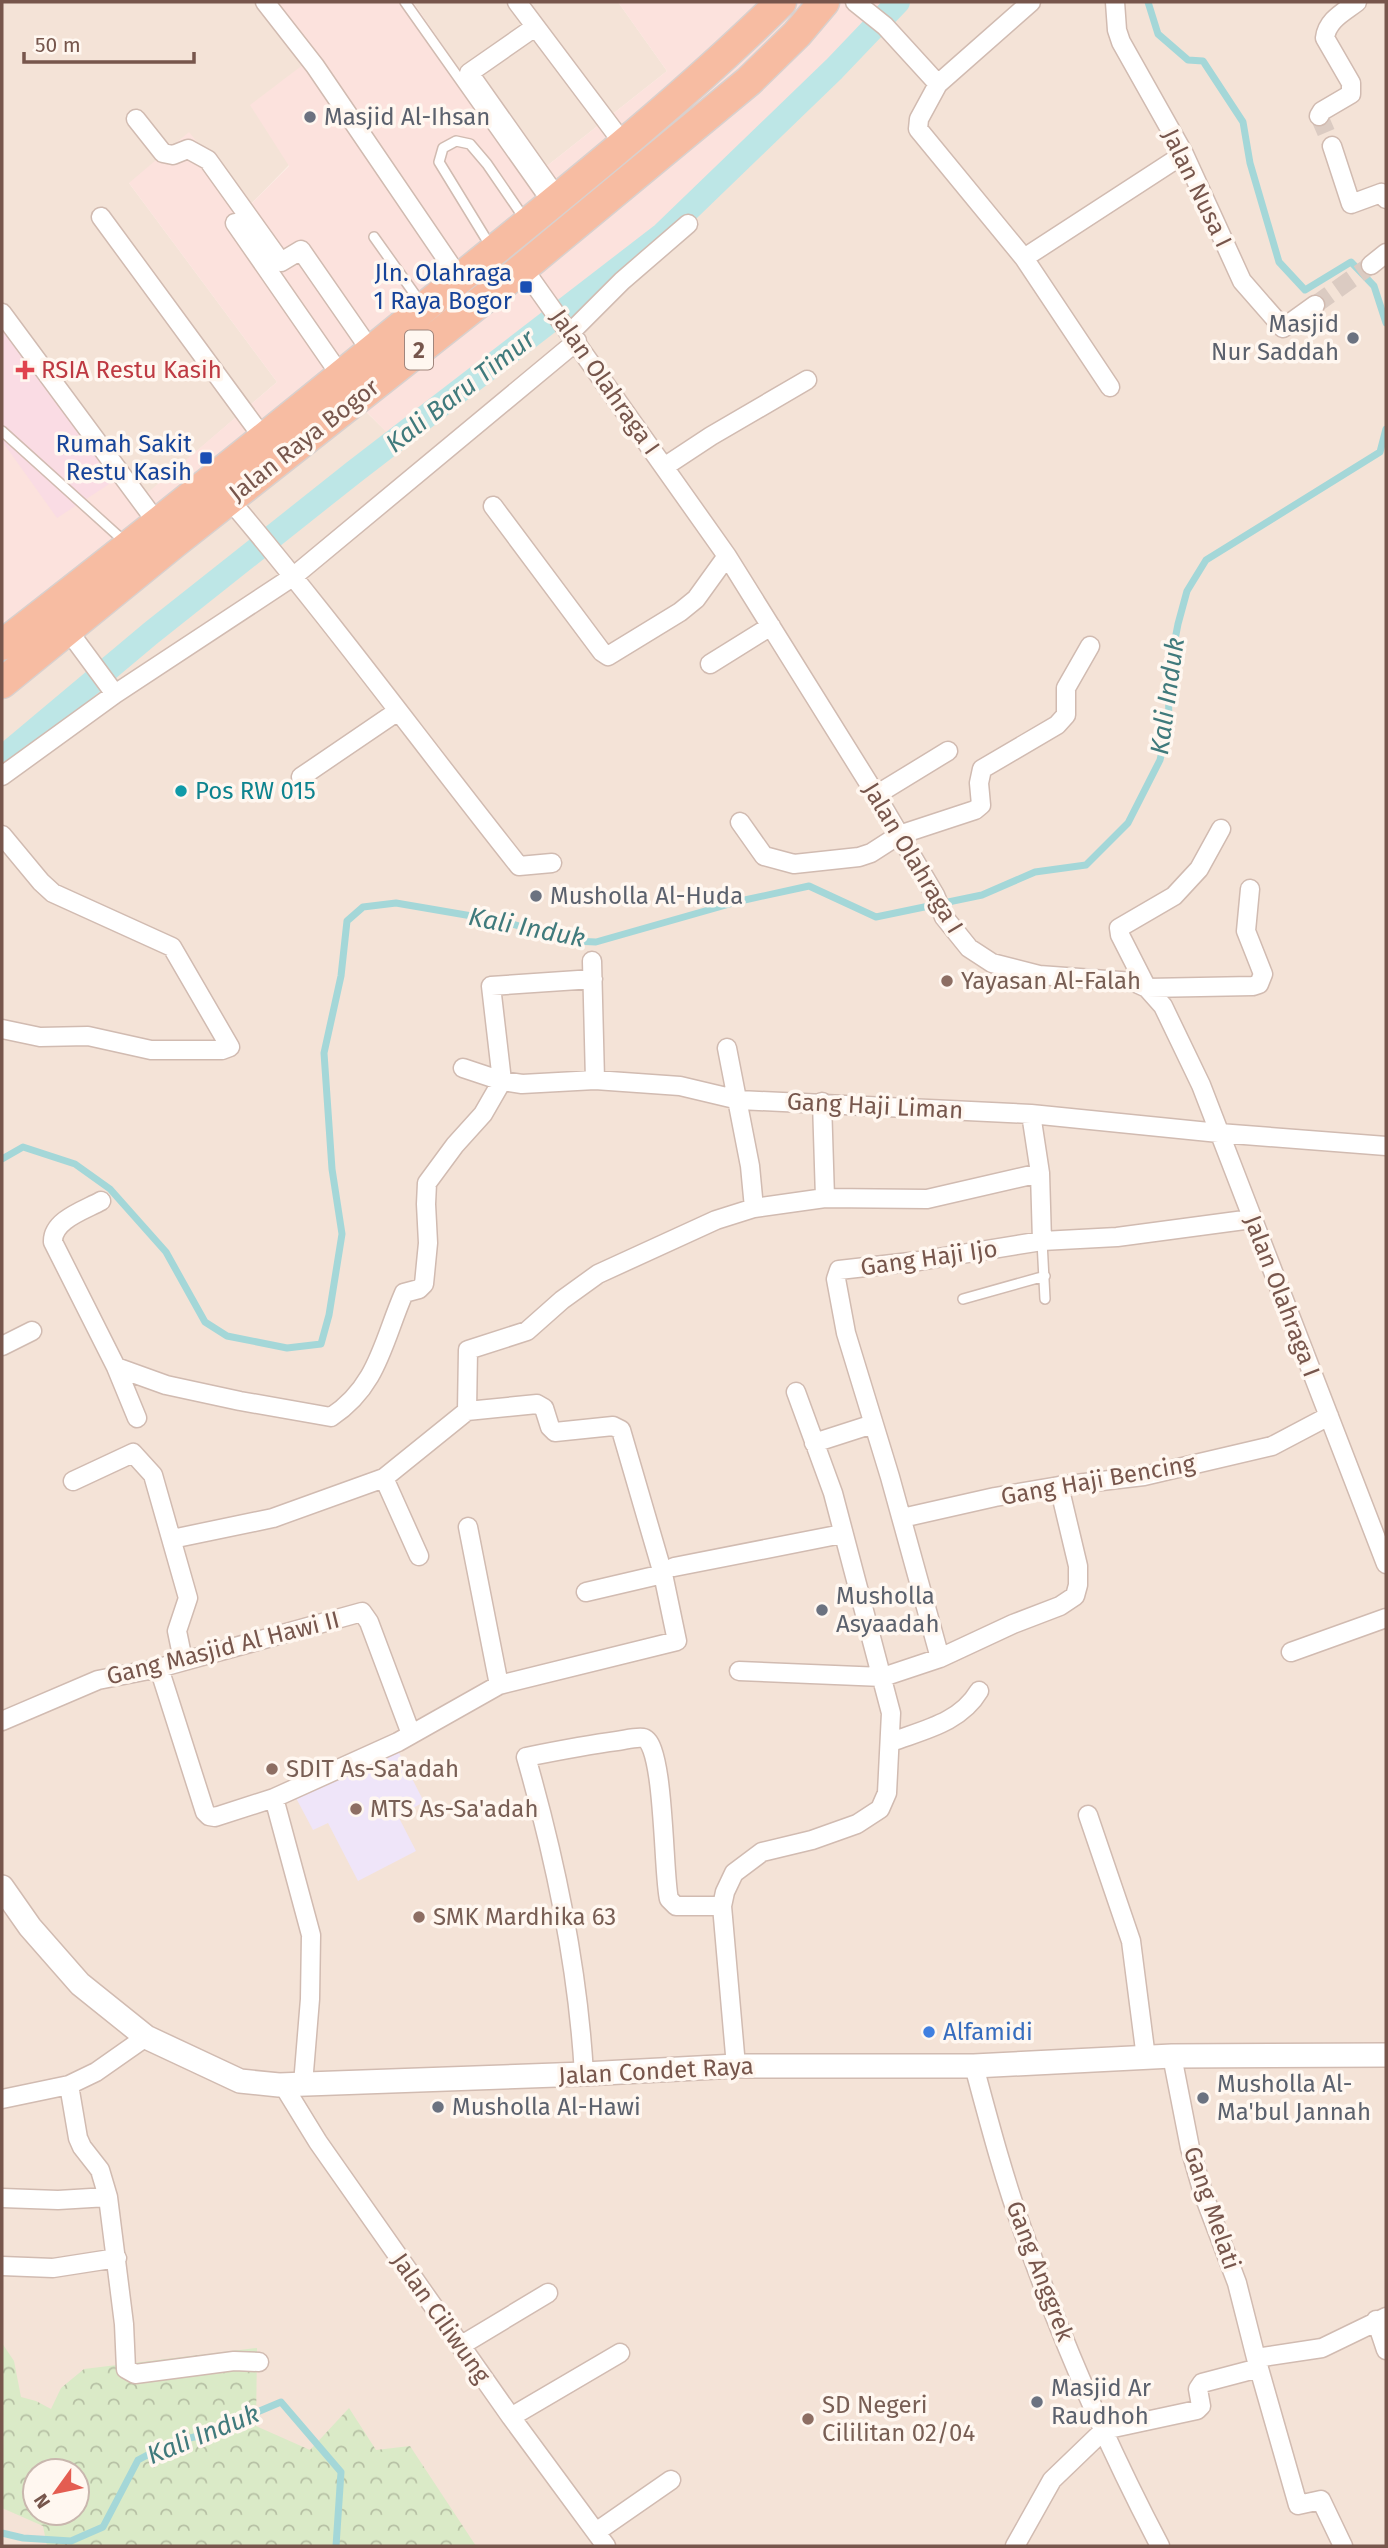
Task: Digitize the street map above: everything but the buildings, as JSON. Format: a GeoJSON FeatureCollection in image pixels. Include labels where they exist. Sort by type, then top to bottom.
{"type":"FeatureCollection","features":[{"type":"Feature","properties":{"kind":"highway","name":"Jalan Raya Bogor"},"geometry":{"type":"LineString","coordinates":[[2,645],[264,439],[545,209],[730,52],[781,2]]}},
{"type":"Feature","properties":{"kind":"highway","name":"Jalan Raya Bogor"},"geometry":{"type":"LineString","coordinates":[[2,683],[229,499],[523,268],[749,81],[824,2]]}},
{"type":"Feature","properties":{"kind":"street"},"geometry":{"type":"LineString","coordinates":[[265,2],[315,65],[460,279]]}},
{"type":"Feature","properties":{"kind":"street"},"geometry":{"type":"LineString","coordinates":[[517,2],[623,143]]}},
{"type":"Feature","properties":{"kind":"street"},"geometry":{"type":"LineString","coordinates":[[1031,2],[938,84],[919,119],[918,129],[1024,258],[1110,387]]}},
{"type":"Feature","properties":{"kind":"street","name":"Jalan Nusa I"},"geometry":{"type":"LineString","coordinates":[[1115,2],[1117,30],[1121,42],[1184,154],[1242,281],[1283,328],[1315,305]]}},
{"type":"Feature","properties":{"kind":"street"},"geometry":{"type":"LineString","coordinates":[[1319,116],[1322,111],[1351,94],[1351,83],[1326,43],[1326,32],[1333,20],[1357,2]]}},
{"type":"Feature","properties":{"kind":"street"},"geometry":{"type":"LineString","coordinates":[[861,6],[885,26],[938,84]]}},
{"type":"Feature","properties":{"kind":"street"},"geometry":{"type":"LineString","coordinates":[[535,27],[469,74],[545,209]]}},
{"type":"Feature","properties":{"kind":"street"},"geometry":{"type":"LineString","coordinates":[[136,119],[163,153],[173,155],[188,149],[208,160],[281,262],[301,250],[371,351]]}},
{"type":"Feature","properties":{"kind":"street"},"geometry":{"type":"LineString","coordinates":[[1332,146],[1351,204],[1381,193],[1386,199]]}},
{"type":"Feature","properties":{"kind":"street"},"geometry":{"type":"LineString","coordinates":[[1024,258],[1184,154]]}},
{"type":"Feature","properties":{"kind":"street"},"geometry":{"type":"LineString","coordinates":[[101,217],[264,439]]}},
{"type":"Feature","properties":{"kind":"street"},"geometry":{"type":"LineString","coordinates":[[235,223],[341,376]]}},
{"type":"Feature","properties":{"kind":"street"},"geometry":{"type":"LineString","coordinates":[[2,776],[113,691],[293,576],[572,334],[622,281],[688,223]]}},
{"type":"Feature","properties":{"kind":"street"},"geometry":{"type":"LineString","coordinates":[[1371,265],[1386,253]]}},
{"type":"Feature","properties":{"kind":"street","name":"Jalan Olahraga I"},"geometry":{"type":"LineString","coordinates":[[523,268],[727,556],[876,795],[935,895],[944,917],[969,948],[992,963],[1039,975],[1133,982],[1147,988],[1163,1006],[1201,1085],[1329,1416],[1383,1544],[1386,1564]]}},
{"type":"Feature","properties":{"kind":"street"},"geometry":{"type":"LineString","coordinates":[[2,313],[158,524]]}},
{"type":"Feature","properties":{"kind":"street"},"geometry":{"type":"LineString","coordinates":[[664,467],[807,380]]}},
{"type":"Feature","properties":{"kind":"street"},"geometry":{"type":"LineString","coordinates":[[229,499],[293,576],[519,866],[552,863]]}},
{"type":"Feature","properties":{"kind":"street"},"geometry":{"type":"LineString","coordinates":[[493,506],[602,652],[608,656],[680,612],[696,598],[727,556]]}},
{"type":"Feature","properties":{"kind":"street"},"geometry":{"type":"LineString","coordinates":[[710,664],[771,626]]}},
{"type":"Feature","properties":{"kind":"street"},"geometry":{"type":"LineString","coordinates":[[67,629],[113,691]]}},
{"type":"Feature","properties":{"kind":"street"},"geometry":{"type":"LineString","coordinates":[[740,822],[764,856],[794,864],[859,857],[871,853],[899,835],[975,810],[981,804],[979,783],[982,769],[1057,725],[1066,715],[1066,688],[1090,646]]}},
{"type":"Feature","properties":{"kind":"street"},"geometry":{"type":"LineString","coordinates":[[301,776],[398,711]]}},
{"type":"Feature","properties":{"kind":"street"},"geometry":{"type":"LineString","coordinates":[[876,795],[948,751]]}},
{"type":"Feature","properties":{"kind":"street"},"geometry":{"type":"LineString","coordinates":[[1221,829],[1199,869],[1174,896],[1119,928],[1147,988],[1259,984],[1263,974],[1246,931],[1250,889]]}},
{"type":"Feature","properties":{"kind":"street"},"geometry":{"type":"LineString","coordinates":[[2,835],[41,882],[53,892],[172,947],[230,1047],[222,1050],[151,1050],[88,1036],[40,1037],[2,1029]]}},
{"type":"Feature","properties":{"kind":"street"},"geometry":{"type":"LineString","coordinates":[[116,1367],[166,1385],[331,1417],[361,1391],[377,1367],[386,1335],[404,1293],[419,1289],[424,1284],[428,1243],[425,1191],[428,1183],[454,1145],[483,1114],[502,1082],[491,986],[593,970],[596,1080]]}},
{"type":"Feature","properties":{"kind":"street"},"geometry":{"type":"LineString","coordinates":[[727,1048],[739,1100],[754,1208]]}},
{"type":"Feature","properties":{"kind":"street","name":"Gang Haji Liman"},"geometry":{"type":"LineString","coordinates":[[463,1068],[502,1082],[532,1084],[596,1080],[681,1086],[739,1100],[1031,1114],[1386,1146]]}},
{"type":"Feature","properties":{"kind":"street"},"geometry":{"type":"LineString","coordinates":[[822,1102],[825,1198]]}},
{"type":"Feature","properties":{"kind":"street"},"geometry":{"type":"LineString","coordinates":[[1031,1114],[1040,1173],[1042,1241]]}},
{"type":"Feature","properties":{"kind":"street"},"geometry":{"type":"LineString","coordinates":[[467,1410],[468,1350],[527,1331],[562,1300],[598,1274],[716,1220],[754,1208],[825,1198],[927,1199],[1040,1173]]}},
{"type":"Feature","properties":{"kind":"street"},"geometry":{"type":"LineString","coordinates":[[101,1200],[62,1222],[53,1236],[116,1367],[137,1418]]}},
{"type":"Feature","properties":{"kind":"street","name":"Gang Haji Ijo"},"geometry":{"type":"LineString","coordinates":[[940,1658],[902,1518],[846,1333],[836,1279],[839,1270],[919,1261],[1042,1241],[1117,1237],[1252,1219]]}},
{"type":"Feature","properties":{"kind":"street"},"geometry":{"type":"LineString","coordinates":[[2,1346],[32,1331]]}},
{"type":"Feature","properties":{"kind":"street"},"geometry":{"type":"LineString","coordinates":[[736,2066],[722,1906],[734,1873],[762,1852],[813,1840],[857,1824],[880,1810],[887,1793],[891,1713],[883,1677],[832,1493],[796,1392]]}},
{"type":"Feature","properties":{"kind":"street"},"geometry":{"type":"LineString","coordinates":[[159,1668],[205,1812],[215,1817],[274,1798],[411,1734],[499,1685],[677,1641],[669,1570],[621,1430],[613,1426],[555,1432],[550,1427],[542,1405],[467,1410],[384,1478],[273,1518],[172,1539]]}},
{"type":"Feature","properties":{"kind":"street","name":"Gang Haji Bencing"},"geometry":{"type":"LineString","coordinates":[[902,1518],[995,1497],[1144,1476],[1272,1446],[1329,1416]]}},
{"type":"Feature","properties":{"kind":"street"},"geometry":{"type":"LineString","coordinates":[[814,1443],[873,1424]]}},
{"type":"Feature","properties":{"kind":"street"},"geometry":{"type":"LineString","coordinates":[[73,1481],[133,1453],[153,1475],[188,1598],[177,1631],[183,1660]]}},
{"type":"Feature","properties":{"kind":"street"},"geometry":{"type":"LineString","coordinates":[[384,1478],[419,1556]]}},
{"type":"Feature","properties":{"kind":"street"},"geometry":{"type":"LineString","coordinates":[[739,1671],[883,1677],[940,1658],[1013,1624],[1060,1606],[1075,1596],[1078,1566],[1059,1486]]}},
{"type":"Feature","properties":{"kind":"street"},"geometry":{"type":"LineString","coordinates":[[468,1527],[499,1685]]}},
{"type":"Feature","properties":{"kind":"street"},"geometry":{"type":"LineString","coordinates":[[586,1592],[669,1570],[842,1534]]}},
{"type":"Feature","properties":{"kind":"street","name":"Gang Masjid Al Hawi II"},"geometry":{"type":"LineString","coordinates":[[2,1721],[98,1679],[159,1668],[362,1612],[369,1622],[411,1734]]}},
{"type":"Feature","properties":{"kind":"street"},"geometry":{"type":"LineString","coordinates":[[1291,1652],[1386,1618]]}},
{"type":"Feature","properties":{"kind":"street"},"geometry":{"type":"LineString","coordinates":[[891,1742],[941,1724],[971,1704],[979,1691]]}},
{"type":"Feature","properties":{"kind":"street"},"geometry":{"type":"LineString","coordinates":[[584,2074],[577,1993],[545,1823],[526,1757],[607,1742],[643,1738],[649,1741],[653,1747],[660,1789],[669,1899],[677,1906],[722,1906]]}},
{"type":"Feature","properties":{"kind":"street"},"geometry":{"type":"LineString","coordinates":[[274,1798],[311,1935],[310,1999],[293,2084]]}},
{"type":"Feature","properties":{"kind":"street"},"geometry":{"type":"LineString","coordinates":[[1088,1815],[1131,1941],[1146,2058]]}},
{"type":"Feature","properties":{"kind":"street","name":"Jalan Condet Raya"},"geometry":{"type":"LineString","coordinates":[[2,1887],[30,1927],[80,1984],[146,2037],[240,2081],[293,2084],[736,2066],[974,2066],[1172,2056],[1386,2055]]}},
{"type":"Feature","properties":{"kind":"street"},"geometry":{"type":"LineString","coordinates":[[2,2099],[69,2085],[96,2071],[146,2037]]}},
{"type":"Feature","properties":{"kind":"street","name":"Gang Melati"},"geometry":{"type":"LineString","coordinates":[[1172,2056],[1190,2148],[1203,2193],[1237,2283],[1298,2505],[1321,2500],[1343,2546]]}},
{"type":"Feature","properties":{"kind":"street","name":"Gang Anggrek"},"geometry":{"type":"LineString","coordinates":[[974,2066],[999,2158],[1024,2235],[1104,2430],[1160,2546]]}},
{"type":"Feature","properties":{"kind":"street","name":"Jalan Ciliwung"},"geometry":{"type":"LineString","coordinates":[[293,2084],[318,2142],[460,2346],[601,2539]]}},
{"type":"Feature","properties":{"kind":"street"},"geometry":{"type":"LineString","coordinates":[[69,2085],[78,2138],[100,2170],[108,2197],[124,2325],[125,2363],[130,2373],[234,2361],[259,2362]]}},
{"type":"Feature","properties":{"kind":"street"},"geometry":{"type":"LineString","coordinates":[[2,2198],[58,2200],[108,2197]]}},
{"type":"Feature","properties":{"kind":"street"},"geometry":{"type":"LineString","coordinates":[[2,2266],[53,2267],[117,2258]]}},
{"type":"Feature","properties":{"kind":"street"},"geometry":{"type":"LineString","coordinates":[[460,2346],[548,2293]]}},
{"type":"Feature","properties":{"kind":"street"},"geometry":{"type":"LineString","coordinates":[[1015,2546],[1052,2480],[1104,2430],[1197,2410],[1200,2406],[1198,2389],[1202,2383],[1257,2363],[1322,2348],[1381,2319],[1386,2350]]}},
{"type":"Feature","properties":{"kind":"street"},"geometry":{"type":"LineString","coordinates":[[511,2417],[620,2353]]}},
{"type":"Feature","properties":{"kind":"street"},"geometry":{"type":"LineString","coordinates":[[601,2539],[671,2480]]}},
{"type":"Feature","properties":{"kind":"lane"},"geometry":{"type":"LineString","coordinates":[[405,2],[545,209]]}},
{"type":"Feature","properties":{"kind":"lane"},"geometry":{"type":"LineString","coordinates":[[494,251],[439,162],[443,148],[456,141],[470,144],[487,163],[545,209]]}},
{"type":"Feature","properties":{"kind":"lane"},"geometry":{"type":"LineString","coordinates":[[374,237],[425,307]]}},
{"type":"Feature","properties":{"kind":"lane"},"geometry":{"type":"LineString","coordinates":[[2,430],[130,546]]}},
{"type":"Feature","properties":{"kind":"lane"},"geometry":{"type":"LineString","coordinates":[[1042,1241],[1045,1299]]}},
{"type":"Feature","properties":{"kind":"lane"},"geometry":{"type":"LineString","coordinates":[[963,1299],[1045,1276]]}},
{"type":"Feature","properties":{"kind":"shaded area"},"geometry":{"type":"Polygon","coordinates":[[[2,2],[259,2],[305,64],[289,165],[249,206],[129,183],[277,382],[139,501],[2,319],[2,2]]]}},
{"type":"Feature","properties":{"kind":"shaded area"},"geometry":{"type":"Polygon","coordinates":[[[259,2],[413,2],[533,177],[667,71],[618,2],[891,2],[872,39],[402,448],[355,400],[2,688],[2,319],[139,500],[277,382],[129,183],[189,132],[249,206],[289,166],[250,105],[304,64],[259,2]]]}},
{"type":"Feature","properties":{"kind":"shaded area"},"geometry":{"type":"Polygon","coordinates":[[[413,2],[618,2],[667,71],[533,177],[413,2]]]}},
{"type":"Feature","properties":{"kind":"shaded area"},"geometry":{"type":"Polygon","coordinates":[[[891,2],[1386,2],[1386,2546],[2,2546],[2,688],[354,400],[402,447],[872,39],[891,2]]]}},
{"type":"Feature","properties":{"kind":"shaded area","name":"RSIA Restu Kasih"},"geometry":{"type":"Polygon","coordinates":[[[2,300],[120,477],[57,518],[2,441],[2,300]]]}},
{"type":"Feature","properties":{"kind":"shaded area","name":"MTS As-Sa'adah"},"geometry":{"type":"Polygon","coordinates":[[[396,1747],[424,1802],[398,1816],[416,1851],[358,1881],[328,1823],[313,1830],[296,1798],[396,1747]]]}},
{"type":"Feature","properties":{"kind":"green space"},"geometry":{"type":"Polygon","coordinates":[[[2,2343],[14,2361],[21,2397],[51,2409],[61,2388],[84,2369],[257,2348],[256,2426],[310,2450],[349,2408],[376,2450],[410,2446],[476,2546],[47,2546],[43,2527],[91,2527],[91,2457],[21,2457],[21,2516],[2,2508],[2,2343]]]}},
{"type":"Feature","properties":{"kind":"waterway","name":"Kali Baru Timur"},"geometry":{"type":"LineString","coordinates":[[2,758],[151,633],[354,472],[663,234],[834,69],[898,2]]}},
{"type":"Feature","properties":{"kind":"waterway","name":"Kali Induk"},"geometry":{"type":"LineString","coordinates":[[1148,2],[1158,34],[1188,60],[1203,61],[1243,122],[1250,163],[1279,262],[1305,290],[1351,262],[1374,286],[1386,323]]}},
{"type":"Feature","properties":{"kind":"waterway","name":"Kali Induk"},"geometry":{"type":"LineString","coordinates":[[2,1159],[23,1147],[75,1164],[110,1189],[166,1252],[205,1322],[227,1336],[287,1348],[321,1344],[329,1315],[342,1234],[332,1169],[324,1053],[341,976],[347,921],[363,907],[396,903],[501,921],[573,941],[596,942],[740,901],[809,886],[876,917],[982,895],[1035,872],[1086,865],[1128,823],[1160,760],[1169,721],[1168,676],[1178,624],[1187,591],[1206,560],[1380,452],[1386,429]]}},
{"type":"Feature","properties":{"kind":"waterway","name":"Kali Induk"},"geometry":{"type":"LineString","coordinates":[[2,2533],[23,2538],[71,2541],[103,2527],[138,2460],[172,2442],[203,2435],[281,2402],[341,2472],[336,2546]]}},
{"type":"Feature","properties":{"kind":"tunnel"},"geometry":{"type":"LineString","coordinates":[[1319,116],[1332,146]]}},
{"type":"Feature","properties":{"kind":"tunnel"},"geometry":{"type":"LineString","coordinates":[[1315,305],[1371,265]]}},
{"type":"Feature","properties":{"kind":"place","name":"Masjid Al-Ihsan"},"geometry":{"type":"Point","coordinates":[310,117]}},
{"type":"Feature","properties":{"kind":"place","name":"Jln. Olahraga 1 Raya Bogor"},"geometry":{"type":"Point","coordinates":[526,287]}},
{"type":"Feature","properties":{"kind":"place","name":"Masjid Nur Saddah"},"geometry":{"type":"Point","coordinates":[1353,338]}},
{"type":"Feature","properties":{"kind":"place","name":"RSIA Restu Kasih"},"geometry":{"type":"Point","coordinates":[25,370]}},
{"type":"Feature","properties":{"kind":"place","name":"Rumah Sakit Restu Kasih"},"geometry":{"type":"Point","coordinates":[206,458]}},
{"type":"Feature","properties":{"kind":"place","name":"Pos RW 015"},"geometry":{"type":"Point","coordinates":[181,791]}},
{"type":"Feature","properties":{"kind":"place","name":"Musholla Al-Huda"},"geometry":{"type":"Point","coordinates":[536,896]}},
{"type":"Feature","properties":{"kind":"place","name":"Yayasan Al-Falah"},"geometry":{"type":"Point","coordinates":[947,981]}},
{"type":"Feature","properties":{"kind":"place","name":"Musholla Asyaadah"},"geometry":{"type":"Point","coordinates":[822,1610]}},
{"type":"Feature","properties":{"kind":"place","name":"SDIT As-Sa'adah"},"geometry":{"type":"Point","coordinates":[272,1769]}},
{"type":"Feature","properties":{"kind":"place","name":"MTS As-Sa'adah"},"geometry":{"type":"Point","coordinates":[356,1809]}},
{"type":"Feature","properties":{"kind":"place","name":"SMK Mardhika 63"},"geometry":{"type":"Point","coordinates":[419,1917]}},
{"type":"Feature","properties":{"kind":"place","name":"Alfamidi"},"geometry":{"type":"Point","coordinates":[929,2032]}},
{"type":"Feature","properties":{"kind":"place","name":"Musholla Al- Ma'bul Jannah"},"geometry":{"type":"Point","coordinates":[1203,2098]}},
{"type":"Feature","properties":{"kind":"place","name":"Musholla Al-Hawi"},"geometry":{"type":"Point","coordinates":[438,2107]}},
{"type":"Feature","properties":{"kind":"place","name":"Masjid Ar Raudhoh"},"geometry":{"type":"Point","coordinates":[1037,2402]}},
{"type":"Feature","properties":{"kind":"place","name":"SD Negeri Cililitan 02/04"},"geometry":{"type":"Point","coordinates":[808,2419]}}]}
